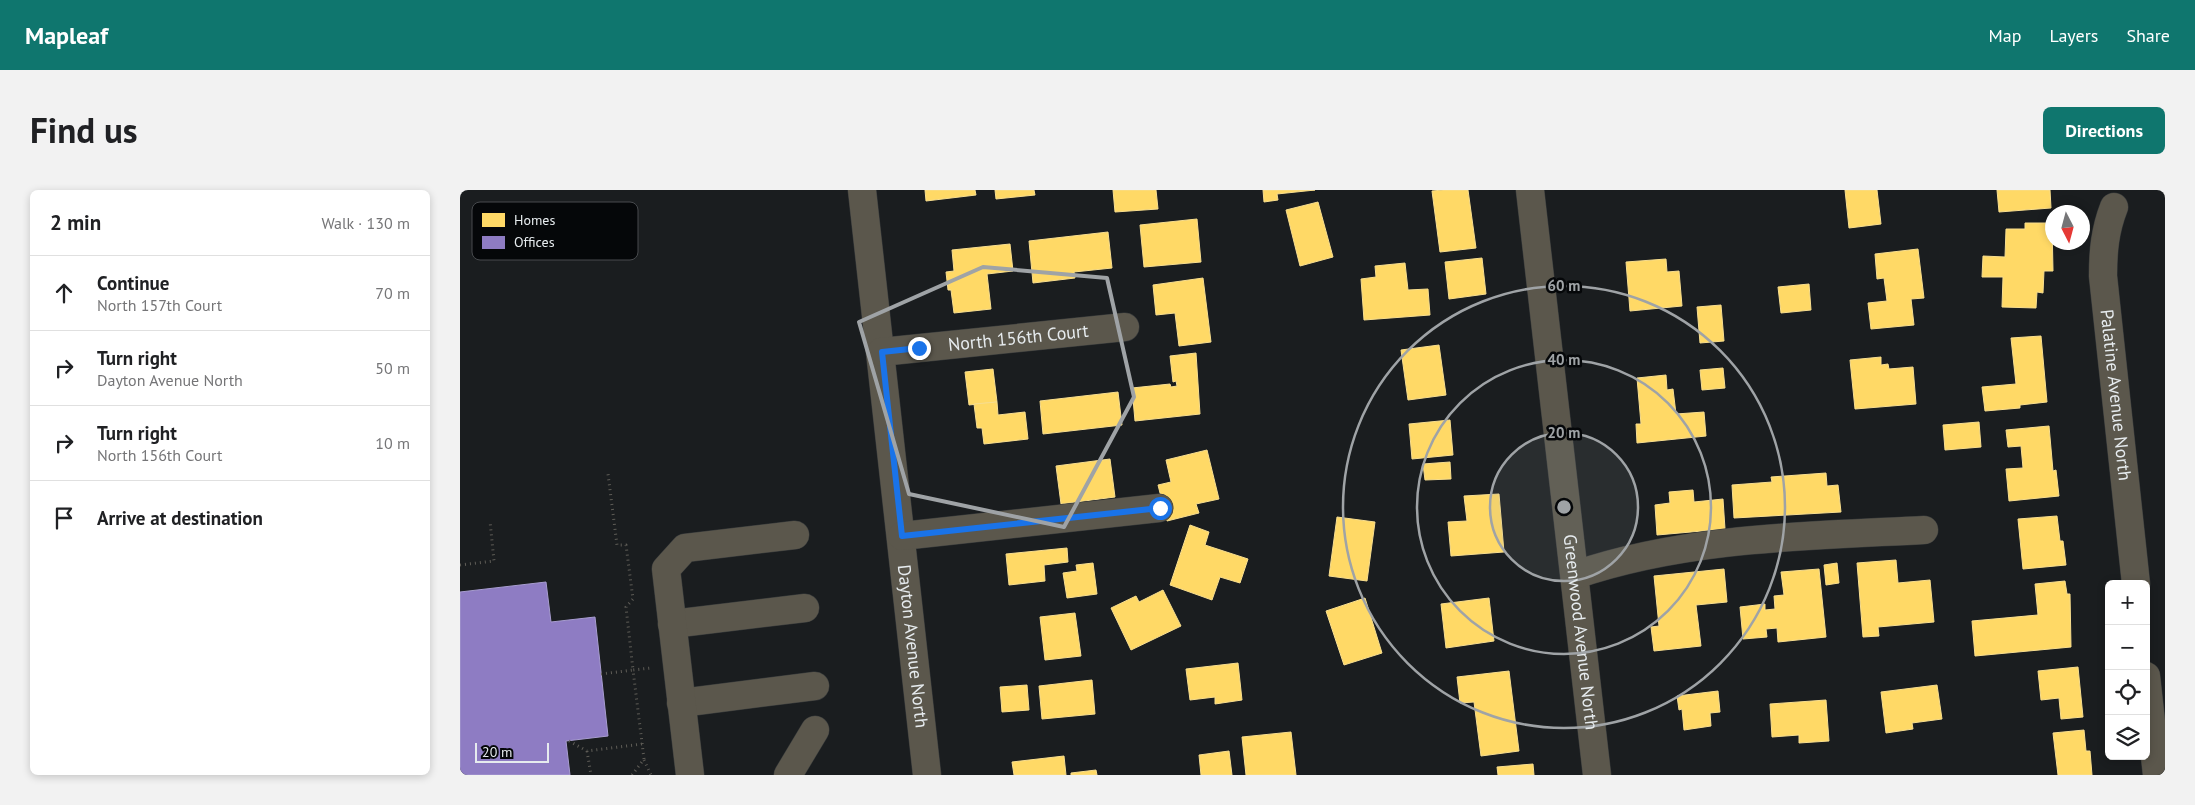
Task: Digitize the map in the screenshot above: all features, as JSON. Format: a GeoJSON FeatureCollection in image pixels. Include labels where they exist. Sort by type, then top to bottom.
{"type":"FeatureCollection","features":[{"type":"Feature","properties":{"kind":"street","name":"Dayton Avenue North"},"geometry":{"type":"LineString","coordinates":[[862,190],[882,352],[927,775]]}},
{"type":"Feature","properties":{"kind":"street","name":"Greenwood Avenue North"},"geometry":{"type":"LineString","coordinates":[[1530,190],[1597,775]]}},
{"type":"Feature","properties":{"kind":"street","name":"Palatine Avenue North"},"geometry":{"type":"LineString","coordinates":[[2114,207],[2107,225],[2103,248],[2103,276],[2136,580]]}},
{"type":"Feature","properties":{"kind":"street","name":"North 156th Court"},"geometry":{"type":"LineString","coordinates":[[882,352],[1125,327]]}},
{"type":"Feature","properties":{"kind":"street"},"geometry":{"type":"LineString","coordinates":[[902,536],[1160,508]]}},
{"type":"Feature","properties":{"kind":"street"},"geometry":{"type":"LineString","coordinates":[[1575,575],[1611,563],[1667,551],[1770,538],[1924,530]]}},
{"type":"Feature","properties":{"kind":"street"},"geometry":{"type":"LineString","coordinates":[[690,775],[666,569],[685,548],[795,535]]}},
{"type":"Feature","properties":{"kind":"street"},"geometry":{"type":"LineString","coordinates":[[672,624],[805,608]]}},
{"type":"Feature","properties":{"kind":"street"},"geometry":{"type":"LineString","coordinates":[[681,703],[815,686]]}},
{"type":"Feature","properties":{"kind":"street"},"geometry":{"type":"LineString","coordinates":[[2150,712],[2157,775]]}},
{"type":"Feature","properties":{"kind":"street"},"geometry":{"type":"LineString","coordinates":[[788,775],[815,730]]}},
{"type":"Feature","properties":{"kind":"path"},"geometry":{"type":"LineString","coordinates":[[608,474],[617,545],[626,545],[633,599],[626,607],[644,759],[651,775]]}},
{"type":"Feature","properties":{"kind":"path"},"geometry":{"type":"LineString","coordinates":[[460,566],[494,562],[490,521]]}},
{"type":"Feature","properties":{"kind":"path"},"geometry":{"type":"LineString","coordinates":[[601,674],[633,670]]}},
{"type":"Feature","properties":{"kind":"path"},"geometry":{"type":"LineString","coordinates":[[569,741],[587,751],[642,744]]}},
{"type":"Feature","properties":{"kind":"path"},"geometry":{"type":"LineString","coordinates":[[587,751],[591,775]]}},
{"type":"Feature","properties":{"kind":"path"},"geometry":{"type":"LineString","coordinates":[[632,775],[644,759]]}},
{"type":"Feature","properties":{"kind":"highlighted area"},"geometry":{"type":"Polygon","coordinates":[[[983,267],[1107,278],[1134,397],[1064,527],[909,494],[859,322],[983,267]]]}},
{"type":"Feature","properties":{"kind":"building: Homes"},"geometry":{"type":"Polygon","coordinates":[[[925,190],[975,190],[976,195],[926,201],[925,190]]]}},
{"type":"Feature","properties":{"kind":"building: Homes"},"geometry":{"type":"Polygon","coordinates":[[[995,190],[1034,190],[1035,195],[996,199],[995,190]]]}},
{"type":"Feature","properties":{"kind":"building: Homes"},"geometry":{"type":"Polygon","coordinates":[[[1113,190],[1156,190],[1158,209],[1115,212],[1113,190]]]}},
{"type":"Feature","properties":{"kind":"building: Homes"},"geometry":{"type":"Polygon","coordinates":[[[1263,190],[1315,190],[1277,194],[1278,200],[1264,202],[1263,190]]]}},
{"type":"Feature","properties":{"kind":"building: Homes"},"geometry":{"type":"Polygon","coordinates":[[[1468,190],[1476,248],[1440,252],[1432,191],[1468,190]]]}},
{"type":"Feature","properties":{"kind":"building: Homes"},"geometry":{"type":"Polygon","coordinates":[[[1845,190],[1877,190],[1881,224],[1849,228],[1845,190]]]}},
{"type":"Feature","properties":{"kind":"building: Homes"},"geometry":{"type":"Polygon","coordinates":[[[1997,190],[2050,190],[2051,205],[2045,205],[2045,208],[1999,212],[1997,190]]]}},
{"type":"Feature","properties":{"kind":"building: Homes"},"geometry":{"type":"Polygon","coordinates":[[[1318,202],[1333,257],[1300,266],[1286,210],[1318,202]]]}},
{"type":"Feature","properties":{"kind":"building: Homes"},"geometry":{"type":"Polygon","coordinates":[[[1197,219],[1201,262],[1144,267],[1140,225],[1197,219]]]}},
{"type":"Feature","properties":{"kind":"building: Homes"},"geometry":{"type":"Polygon","coordinates":[[[2025,223],[2045,223],[2045,250],[2053,250],[2053,271],[2044,271],[2043,293],[2037,292],[2036,308],[2002,307],[2003,277],[1982,277],[1983,256],[2005,257],[2006,229],[2025,229],[2025,223]]]}},
{"type":"Feature","properties":{"kind":"building: Homes"},"geometry":{"type":"Polygon","coordinates":[[[1108,232],[1112,268],[1074,272],[1075,278],[1033,283],[1029,241],[1108,232]]]}},
{"type":"Feature","properties":{"kind":"building: Homes"},"geometry":{"type":"Polygon","coordinates":[[[1010,244],[1013,271],[987,274],[991,309],[954,313],[946,272],[954,271],[952,250],[1010,244]]]}},
{"type":"Feature","properties":{"kind":"building: Homes"},"geometry":{"type":"Polygon","coordinates":[[[1918,249],[1924,298],[1911,299],[1914,325],[1871,329],[1868,303],[1887,301],[1884,278],[1877,279],[1875,254],[1918,249]]]}},
{"type":"Feature","properties":{"kind":"building: Homes"},"geometry":{"type":"Polygon","coordinates":[[[1482,258],[1486,294],[1449,299],[1445,262],[1482,258]]]}},
{"type":"Feature","properties":{"kind":"building: Homes"},"geometry":{"type":"Polygon","coordinates":[[[1666,259],[1667,272],[1679,271],[1682,306],[1630,311],[1626,262],[1666,259]]]}},
{"type":"Feature","properties":{"kind":"building: Homes"},"geometry":{"type":"Polygon","coordinates":[[[1405,263],[1408,290],[1428,289],[1430,315],[1364,320],[1361,279],[1376,277],[1375,266],[1405,263]]]}},
{"type":"Feature","properties":{"kind":"building: Homes"},"geometry":{"type":"Polygon","coordinates":[[[1203,278],[1211,342],[1179,346],[1175,313],[1156,315],[1153,285],[1203,278]]]}},
{"type":"Feature","properties":{"kind":"building: Homes"},"geometry":{"type":"Polygon","coordinates":[[[1809,284],[1811,310],[1781,313],[1778,287],[1809,284]]]}},
{"type":"Feature","properties":{"kind":"building: Homes"},"geometry":{"type":"Polygon","coordinates":[[[1721,305],[1724,341],[1700,343],[1697,307],[1721,305]]]}},
{"type":"Feature","properties":{"kind":"building: Homes"},"geometry":{"type":"Polygon","coordinates":[[[2041,336],[2047,402],[2020,405],[2020,408],[1985,411],[1982,387],[2016,384],[2011,338],[2041,336]]]}},
{"type":"Feature","properties":{"kind":"building: Homes"},"geometry":{"type":"Polygon","coordinates":[[[1439,345],[1446,395],[1408,400],[1401,350],[1439,345]]]}},
{"type":"Feature","properties":{"kind":"building: Homes"},"geometry":{"type":"Polygon","coordinates":[[[1196,353],[1200,414],[1135,421],[1132,388],[1170,384],[1171,387],[1177,386],[1176,381],[1173,382],[1170,356],[1196,353]]]}},
{"type":"Feature","properties":{"kind":"building: Homes"},"geometry":{"type":"Polygon","coordinates":[[[1881,357],[1881,365],[1888,364],[1889,369],[1913,367],[1916,404],[1855,409],[1850,360],[1881,357]]]}},
{"type":"Feature","properties":{"kind":"building: Homes"},"geometry":{"type":"Polygon","coordinates":[[[1723,368],[1725,388],[1702,390],[1700,370],[1723,368]]]}},
{"type":"Feature","properties":{"kind":"building: Homes"},"geometry":{"type":"Polygon","coordinates":[[[993,369],[997,402],[969,405],[965,372],[993,369]]]}},
{"type":"Feature","properties":{"kind":"building: Homes"},"geometry":{"type":"Polygon","coordinates":[[[1666,375],[1667,390],[1673,389],[1676,414],[1704,412],[1706,436],[1637,443],[1636,424],[1641,424],[1637,378],[1666,375]]]}},
{"type":"Feature","properties":{"kind":"building: Homes"},"geometry":{"type":"Polygon","coordinates":[[[1118,392],[1122,425],[1043,434],[1040,401],[1118,392]]]}},
{"type":"Feature","properties":{"kind":"building: Homes"},"geometry":{"type":"Polygon","coordinates":[[[997,402],[998,415],[1025,412],[1028,439],[984,444],[982,428],[977,428],[974,404],[997,402]]]}},
{"type":"Feature","properties":{"kind":"building: Homes"},"geometry":{"type":"Polygon","coordinates":[[[1450,420],[1453,455],[1412,459],[1409,424],[1450,420]]]}},
{"type":"Feature","properties":{"kind":"building: Homes"},"geometry":{"type":"Polygon","coordinates":[[[1979,422],[1981,447],[1945,450],[1943,425],[1979,422]]]}},
{"type":"Feature","properties":{"kind":"building: Homes"},"geometry":{"type":"Polygon","coordinates":[[[2049,426],[2053,471],[2056,470],[2059,496],[2009,501],[2006,469],[2023,468],[2021,446],[2008,447],[2006,430],[2049,426]]]}},
{"type":"Feature","properties":{"kind":"building: Homes"},"geometry":{"type":"Polygon","coordinates":[[[1207,450],[1219,499],[1196,504],[1199,513],[1167,521],[1158,485],[1171,482],[1166,460],[1207,450]]]}},
{"type":"Feature","properties":{"kind":"building: Homes"},"geometry":{"type":"Polygon","coordinates":[[[1110,459],[1115,497],[1061,504],[1056,466],[1110,459]]]}},
{"type":"Feature","properties":{"kind":"building: Homes"},"geometry":{"type":"Polygon","coordinates":[[[1450,462],[1451,479],[1425,480],[1423,464],[1450,462]]]}},
{"type":"Feature","properties":{"kind":"building: Homes"},"geometry":{"type":"Polygon","coordinates":[[[1826,473],[1827,486],[1838,485],[1841,512],[1734,518],[1732,485],[1772,482],[1771,477],[1826,473]]]}},
{"type":"Feature","properties":{"kind":"building: Homes"},"geometry":{"type":"Polygon","coordinates":[[[1693,490],[1694,502],[1723,499],[1725,529],[1657,535],[1655,505],[1670,503],[1669,492],[1693,490]]]}},
{"type":"Feature","properties":{"kind":"building: Homes"},"geometry":{"type":"Polygon","coordinates":[[[1499,494],[1504,552],[1451,556],[1448,522],[1467,521],[1464,496],[1499,494]]]}},
{"type":"Feature","properties":{"kind":"building: Homes"},"geometry":{"type":"Polygon","coordinates":[[[2057,516],[2060,541],[2063,541],[2066,565],[2023,569],[2018,519],[2057,516]]]}},
{"type":"Feature","properties":{"kind":"building: Homes"},"geometry":{"type":"Polygon","coordinates":[[[1337,517],[1375,522],[1367,581],[1329,576],[1337,517]]]}},
{"type":"Feature","properties":{"kind":"building: Homes"},"geometry":{"type":"Polygon","coordinates":[[[1190,525],[1209,532],[1205,545],[1248,559],[1240,583],[1220,577],[1212,600],[1170,585],[1190,525]]]}},
{"type":"Feature","properties":{"kind":"building: Homes"},"geometry":{"type":"Polygon","coordinates":[[[1067,548],[1068,562],[1044,565],[1045,581],[1009,585],[1006,554],[1067,548]]]}},
{"type":"Feature","properties":{"kind":"building: Homes"},"geometry":{"type":"Polygon","coordinates":[[[1896,560],[1898,583],[1930,580],[1934,622],[1878,627],[1879,636],[1863,637],[1857,563],[1896,560]]]}},
{"type":"Feature","properties":{"kind":"building: Homes"},"geometry":{"type":"Polygon","coordinates":[[[1093,563],[1097,594],[1067,598],[1063,573],[1077,571],[1076,565],[1093,563]]]}},
{"type":"Feature","properties":{"kind":"building: Homes"},"geometry":{"type":"Polygon","coordinates":[[[1837,563],[1839,583],[1826,585],[1824,565],[1837,563]]]}},
{"type":"Feature","properties":{"kind":"building: Homes"},"geometry":{"type":"Polygon","coordinates":[[[1724,569],[1727,602],[1696,605],[1701,646],[1654,651],[1651,627],[1659,626],[1654,576],[1724,569]]]}},
{"type":"Feature","properties":{"kind":"building: Homes"},"geometry":{"type":"Polygon","coordinates":[[[1819,569],[1826,637],[1778,642],[1777,628],[1766,629],[1767,637],[1743,639],[1740,607],[1765,604],[1765,610],[1775,609],[1774,596],[1784,595],[1781,572],[1819,569]]]}},
{"type":"Feature","properties":{"kind":"building: Homes"},"geometry":{"type":"Polygon","coordinates":[[[2065,581],[2067,594],[2070,594],[2071,647],[1975,656],[1972,621],[2038,615],[2035,584],[2065,581]]]}},
{"type":"Feature","properties":{"kind":"building: Homes"},"geometry":{"type":"Polygon","coordinates":[[[1163,590],[1181,626],[1131,650],[1111,608],[1136,596],[1139,602],[1163,590]]]}},
{"type":"Feature","properties":{"kind":"building: Homes"},"geometry":{"type":"Polygon","coordinates":[[[1365,598],[1382,653],[1344,665],[1326,611],[1365,598]]]}},
{"type":"Feature","properties":{"kind":"building: Homes"},"geometry":{"type":"Polygon","coordinates":[[[1489,598],[1494,641],[1446,648],[1441,604],[1489,598]]]}},
{"type":"Feature","properties":{"kind":"building: Homes"},"geometry":{"type":"Polygon","coordinates":[[[1075,613],[1081,656],[1045,660],[1040,617],[1075,613]]]}},
{"type":"Feature","properties":{"kind":"building: Homes"},"geometry":{"type":"Polygon","coordinates":[[[1238,663],[1242,700],[1215,704],[1215,697],[1190,700],[1186,669],[1238,663]]]}},
{"type":"Feature","properties":{"kind":"building: Homes"},"geometry":{"type":"Polygon","coordinates":[[[2078,667],[2083,717],[2061,719],[2059,698],[2041,700],[2038,671],[2078,667]]]}},
{"type":"Feature","properties":{"kind":"building: Homes"},"geometry":{"type":"Polygon","coordinates":[[[1509,671],[1519,751],[1481,756],[1474,702],[1460,703],[1457,677],[1509,671]]]}},
{"type":"Feature","properties":{"kind":"building: Homes"},"geometry":{"type":"Polygon","coordinates":[[[1092,680],[1095,714],[1042,719],[1039,686],[1092,680]]]}},
{"type":"Feature","properties":{"kind":"building: Homes"},"geometry":{"type":"Polygon","coordinates":[[[1027,685],[1029,710],[1002,712],[1000,687],[1027,685]]]}},
{"type":"Feature","properties":{"kind":"building: Homes"},"geometry":{"type":"Polygon","coordinates":[[[1937,685],[1942,719],[1912,723],[1913,729],[1886,733],[1881,692],[1937,685]]]}},
{"type":"Feature","properties":{"kind":"building: Homes"},"geometry":{"type":"Polygon","coordinates":[[[1718,691],[1720,712],[1710,713],[1711,726],[1684,730],[1682,709],[1679,710],[1677,696],[1718,691]]]}},
{"type":"Feature","properties":{"kind":"building: Homes"},"geometry":{"type":"Polygon","coordinates":[[[1826,700],[1829,741],[1799,743],[1799,735],[1772,737],[1770,704],[1826,700]]]}},
{"type":"Feature","properties":{"kind":"building: Homes"},"geometry":{"type":"Polygon","coordinates":[[[2084,730],[2086,751],[2090,751],[2092,775],[2058,775],[2053,733],[2084,730]]]}},
{"type":"Feature","properties":{"kind":"building: Homes"},"geometry":{"type":"Polygon","coordinates":[[[1291,732],[1296,775],[1246,775],[1242,737],[1291,732]]]}},
{"type":"Feature","properties":{"kind":"building: Homes"},"geometry":{"type":"Polygon","coordinates":[[[1229,751],[1232,775],[1201,775],[1199,755],[1229,751]]]}},
{"type":"Feature","properties":{"kind":"building: Homes"},"geometry":{"type":"Polygon","coordinates":[[[1064,756],[1066,775],[1014,775],[1012,762],[1064,756]]]}},
{"type":"Feature","properties":{"kind":"building: Homes"},"geometry":{"type":"Polygon","coordinates":[[[1533,764],[1534,775],[1498,775],[1497,767],[1533,764]]]}},
{"type":"Feature","properties":{"kind":"building: Homes"},"geometry":{"type":"Polygon","coordinates":[[[1096,770],[1097,775],[1071,775],[1071,773],[1096,770]]]}},
{"type":"Feature","properties":{"kind":"building: Offices"},"geometry":{"type":"Polygon","coordinates":[[[546,582],[551,622],[595,617],[608,736],[566,741],[570,775],[460,775],[460,592],[546,582]]]}},
{"type":"Feature","properties":{"kind":"route"},"geometry":{"type":"LineString","coordinates":[[919,348],[882,352],[902,536],[1160,508]]}}]}
